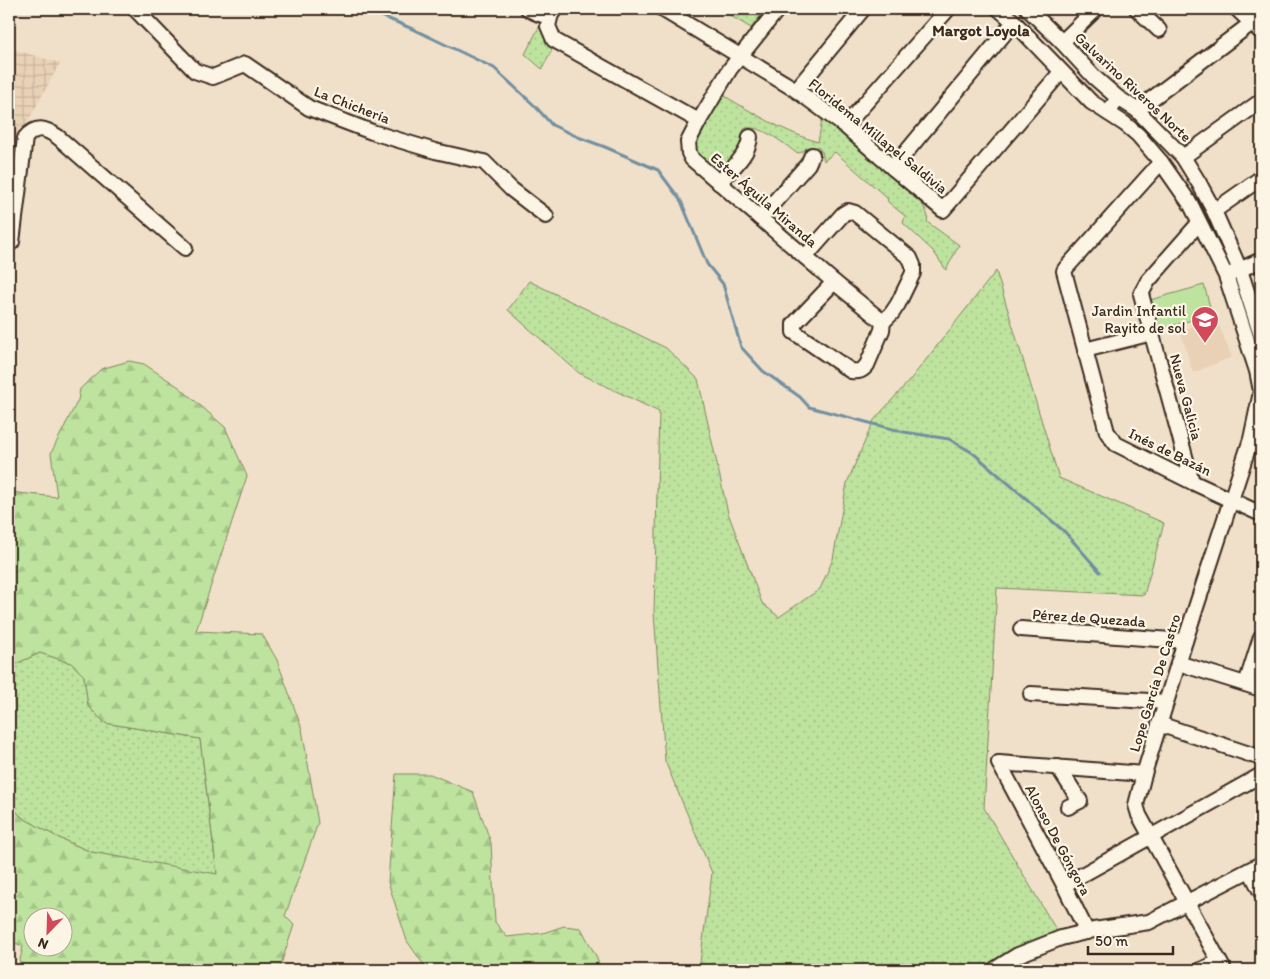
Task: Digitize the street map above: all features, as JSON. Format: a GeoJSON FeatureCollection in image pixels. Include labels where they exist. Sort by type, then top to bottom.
{"type":"FeatureCollection","features":[{"type":"Feature","properties":{"kind":"street","name":"La Chichería"},"geometry":{"type":"LineString","coordinates":[[134,9],[195,71],[213,77],[245,64],[309,108],[372,132],[436,151],[484,162],[511,189],[546,216]]}},
{"type":"Feature","properties":{"kind":"street"},"geometry":{"type":"LineString","coordinates":[[528,9],[546,16],[554,12]]}},
{"type":"Feature","properties":{"kind":"street","name":"Floridema Millapel Saldivia"},"geometry":{"type":"LineString","coordinates":[[662,9],[796,90],[845,126],[944,210],[1061,72]]}},
{"type":"Feature","properties":{"kind":"street","name":"Ester Águila Miranda"},"geometry":{"type":"LineString","coordinates":[[778,9],[725,77],[688,142],[689,154],[692,159],[719,183],[883,322]]}},
{"type":"Feature","properties":{"kind":"street"},"geometry":{"type":"LineString","coordinates":[[796,90],[863,9]]}},
{"type":"Feature","properties":{"kind":"street"},"geometry":{"type":"LineString","coordinates":[[845,126],[948,9]]}},
{"type":"Feature","properties":{"kind":"street","name":"Lope García De Castro"},"geometry":{"type":"LineString","coordinates":[[999,9],[1014,22],[1091,102],[1125,124],[1138,135],[1161,162],[1191,205],[1226,276],[1257,371],[1261,392],[1251,439],[1178,663],[1136,805],[1139,815],[1222,966]]}},
{"type":"Feature","properties":{"kind":"street","name":"Galvarino Riveros Norte"},"geometry":{"type":"LineString","coordinates":[[1028,9],[1094,77],[1118,98],[1137,110],[1183,157],[1214,211],[1240,270],[1261,335]]}},
{"type":"Feature","properties":{"kind":"street"},"geometry":{"type":"LineString","coordinates":[[1062,42],[1096,9]]}},
{"type":"Feature","properties":{"kind":"street"},"geometry":{"type":"LineString","coordinates":[[1137,9],[1159,30]]}},
{"type":"Feature","properties":{"kind":"street"},"geometry":{"type":"LineString","coordinates":[[1137,110],[1258,24],[1237,9]]}},
{"type":"Feature","properties":{"kind":"street"},"geometry":{"type":"LineString","coordinates":[[554,12],[548,26],[554,40],[699,121]]}},
{"type":"Feature","properties":{"kind":"street"},"geometry":{"type":"LineString","coordinates":[[893,168],[1014,22]]}},
{"type":"Feature","properties":{"kind":"street"},"geometry":{"type":"LineString","coordinates":[[1108,113],[1118,98]]}},
{"type":"Feature","properties":{"kind":"street"},"geometry":{"type":"LineString","coordinates":[[1183,157],[1261,101]]}},
{"type":"Feature","properties":{"kind":"street"},"geometry":{"type":"LineString","coordinates":[[9,242],[12,242],[25,138],[31,131],[37,129],[44,130],[58,137],[185,248]]}},
{"type":"Feature","properties":{"kind":"street"},"geometry":{"type":"LineString","coordinates":[[719,183],[746,151],[750,137]]}},
{"type":"Feature","properties":{"kind":"street"},"geometry":{"type":"LineString","coordinates":[[760,218],[808,164],[812,155]]}},
{"type":"Feature","properties":{"kind":"street","name":"Inés de Bazán"},"geometry":{"type":"LineString","coordinates":[[1161,162],[1064,272],[1107,432],[1116,444],[1261,514]]}},
{"type":"Feature","properties":{"kind":"street"},"geometry":{"type":"LineString","coordinates":[[1214,211],[1261,178]]}},
{"type":"Feature","properties":{"kind":"street"},"geometry":{"type":"LineString","coordinates":[[805,257],[842,214],[848,211],[855,213],[910,258],[913,265],[913,273],[898,304],[883,322],[882,330],[867,365],[858,372],[851,371],[794,332],[794,324],[834,282]]}},
{"type":"Feature","properties":{"kind":"street","name":"Nueva Galicia"},"geometry":{"type":"LineString","coordinates":[[1192,482],[1141,294],[1148,281],[1200,223]]}},
{"type":"Feature","properties":{"kind":"street"},"geometry":{"type":"LineString","coordinates":[[1226,276],[1261,260]]}},
{"type":"Feature","properties":{"kind":"street"},"geometry":{"type":"LineString","coordinates":[[1085,350],[1152,332]]}},
{"type":"Feature","properties":{"kind":"street","name":"Pérez de Quezada"},"geometry":{"type":"LineString","coordinates":[[1021,629],[1185,641]]}},
{"type":"Feature","properties":{"kind":"street"},"geometry":{"type":"LineString","coordinates":[[1246,684],[1261,637]]}},
{"type":"Feature","properties":{"kind":"street"},"geometry":{"type":"LineString","coordinates":[[1178,663],[1261,689]]}},
{"type":"Feature","properties":{"kind":"street"},"geometry":{"type":"LineString","coordinates":[[1032,694],[1166,702]]}},
{"type":"Feature","properties":{"kind":"street"},"geometry":{"type":"LineString","coordinates":[[1159,724],[1261,758]]}},
{"type":"Feature","properties":{"kind":"street","name":"Alonso De Góngora"},"geometry":{"type":"LineString","coordinates":[[1058,767],[999,763],[1087,932]]}},
{"type":"Feature","properties":{"kind":"street"},"geometry":{"type":"LineString","coordinates":[[1058,767],[1144,774]]}},
{"type":"Feature","properties":{"kind":"street"},"geometry":{"type":"LineString","coordinates":[[1058,767],[1080,801],[1068,808]]}},
{"type":"Feature","properties":{"kind":"street"},"geometry":{"type":"LineString","coordinates":[[1064,885],[1261,776]]}},
{"type":"Feature","properties":{"kind":"street"},"geometry":{"type":"LineString","coordinates":[[994,970],[1018,955],[1061,938],[1149,922],[1256,867],[1261,892]]}},
{"type":"Feature","properties":{"kind":"street"},"geometry":{"type":"LineString","coordinates":[[1201,970],[1222,966]]}},
{"type":"Feature","properties":{"kind":"shaded area"},"geometry":{"type":"Polygon","coordinates":[[[9,48],[60,63],[9,156],[9,48]]]}},
{"type":"Feature","properties":{"kind":"shaded area","name":"Jardin Infantil Rayito de sol"},"geometry":{"type":"Polygon","coordinates":[[[1217,320],[1232,357],[1193,373],[1180,330],[1217,320]]]}},
{"type":"Feature","properties":{"kind":"green space"},"geometry":{"type":"Polygon","coordinates":[[[719,9],[766,9],[751,28],[719,9]]]}},
{"type":"Feature","properties":{"kind":"green space"},"geometry":{"type":"Polygon","coordinates":[[[539,27],[548,33],[554,46],[542,69],[525,54],[539,27]]]}},
{"type":"Feature","properties":{"kind":"green space"},"geometry":{"type":"Polygon","coordinates":[[[723,95],[781,127],[818,142],[822,120],[832,126],[922,204],[927,213],[927,222],[959,245],[946,270],[933,251],[903,223],[905,216],[835,152],[824,161],[822,152],[818,147],[808,147],[800,153],[795,152],[764,131],[750,128],[744,129],[741,137],[741,148],[726,170],[717,170],[695,150],[702,129],[723,95]]]}},
{"type":"Feature","properties":{"kind":"green space"},"geometry":{"type":"Polygon","coordinates":[[[996,271],[1059,478],[1164,523],[1144,595],[997,588],[984,808],[1061,938],[994,970],[699,970],[712,873],[665,761],[654,613],[659,412],[579,373],[508,310],[529,281],[666,348],[698,379],[728,513],[762,603],[779,617],[820,589],[833,559],[847,483],[874,420],[910,380],[996,271]]]}},
{"type":"Feature","properties":{"kind":"green space"},"geometry":{"type":"Polygon","coordinates":[[[1204,285],[1212,314],[1158,330],[1150,300],[1204,285]]]}},
{"type":"Feature","properties":{"kind":"green space"},"geometry":{"type":"Polygon","coordinates":[[[129,361],[144,364],[179,387],[225,427],[247,476],[196,631],[262,634],[277,660],[302,729],[318,823],[285,916],[294,925],[279,970],[18,970],[22,951],[22,956],[72,956],[72,906],[22,906],[22,946],[9,941],[9,805],[23,818],[59,838],[91,852],[217,874],[200,739],[105,723],[88,706],[84,676],[71,663],[40,653],[9,667],[9,492],[57,497],[51,453],[78,400],[80,389],[101,369],[129,361]]]}},
{"type":"Feature","properties":{"kind":"green space"},"geometry":{"type":"Polygon","coordinates":[[[40,653],[71,663],[84,676],[88,706],[105,723],[200,739],[217,875],[91,852],[59,838],[23,818],[9,805],[9,667],[40,653]]]}},
{"type":"Feature","properties":{"kind":"green space"},"geometry":{"type":"Polygon","coordinates":[[[396,774],[430,774],[473,792],[491,843],[495,922],[507,937],[543,933],[564,926],[581,928],[596,956],[601,970],[431,970],[426,968],[407,941],[388,882],[396,774]]]}},
{"type":"Feature","properties":{"kind":"waterway"},"geometry":{"type":"LineString","coordinates":[[365,9],[415,30],[494,68],[535,106],[552,125],[658,170],[681,201],[707,264],[723,284],[741,347],[763,371],[800,397],[809,407],[904,432],[949,439],[973,453],[1065,532],[1100,572]]}},
{"type":"Feature","properties":{"kind":"place","name":"Jardin Infantil Rayito de sol"},"geometry":{"type":"Point","coordinates":[1205,344]}},
{"type":"Feature","properties":{"kind":"district","name":"Margot Loyola"},"geometry":{"type":"Point","coordinates":[981,30]}}]}
